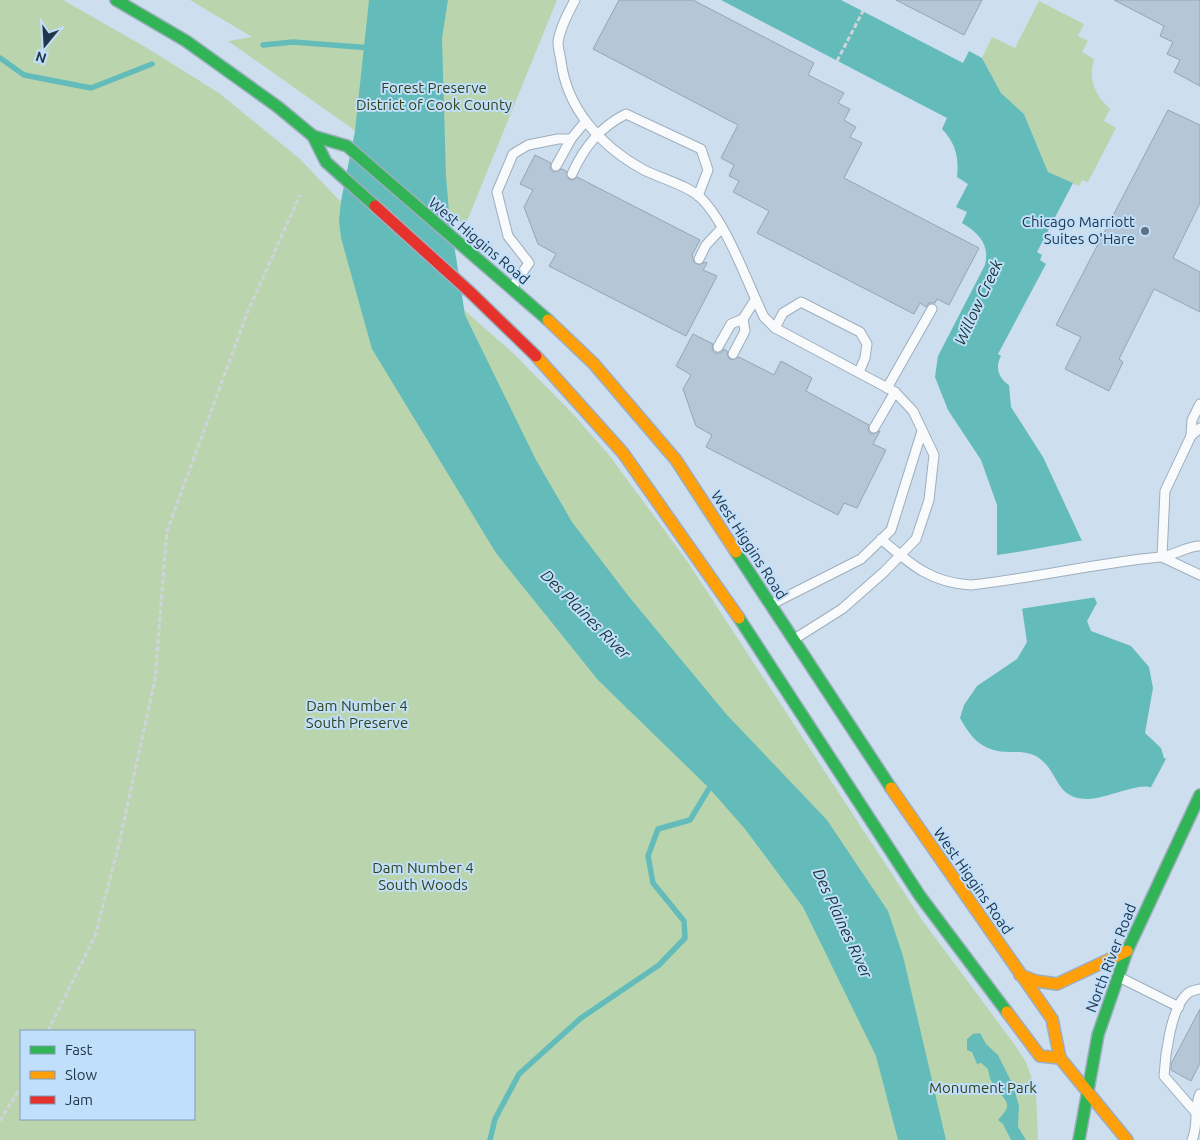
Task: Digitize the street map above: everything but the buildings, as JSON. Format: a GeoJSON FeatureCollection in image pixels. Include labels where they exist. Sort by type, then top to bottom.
{"type":"FeatureCollection","features":[{"type":"Feature","properties":{"kind":"main road","name":"West Higgins Road"},"geometry":{"type":"LineString","coordinates":[[116,0],[201,51],[278,107],[313,136],[347,146],[474,258],[540,313],[594,364],[676,460],[866,752],[1052,1019],[1060,1058],[1127,1140]]}},
{"type":"Feature","properties":{"kind":"main road","name":"West Higgins Road"},"geometry":{"type":"LineString","coordinates":[[313,136],[326,162],[470,292],[537,357],[623,453],[765,654],[867,817],[920,896],[1040,1056],[1060,1058]]}},
{"type":"Feature","properties":{"kind":"main road","name":"North River Road"},"geometry":{"type":"LineString","coordinates":[[1079,1140],[1098,1035],[1126,951],[1200,796]]}},
{"type":"Feature","properties":{"kind":"main road"},"geometry":{"type":"LineString","coordinates":[[1020,975],[1036,981],[1057,984],[1126,951]]}},
{"type":"Feature","properties":{"kind":"lane"},"geometry":{"type":"LineString","coordinates":[[575,0],[566,18],[558,43],[562,73],[570,98],[586,122],[617,153],[643,169],[698,196],[713,212],[764,317],[775,328],[891,390],[913,411],[934,455],[929,500],[916,539],[842,609],[794,640]]}},
{"type":"Feature","properties":{"kind":"lane"},"geometry":{"type":"LineString","coordinates":[[572,174],[578,160],[598,134],[608,123],[626,114],[701,149],[708,170],[698,196]]}},
{"type":"Feature","properties":{"kind":"lane"},"geometry":{"type":"LineString","coordinates":[[556,166],[571,139],[586,122]]}},
{"type":"Feature","properties":{"kind":"lane"},"geometry":{"type":"LineString","coordinates":[[511,289],[529,263],[508,236],[497,192],[514,154],[528,145],[558,139],[571,139]]}},
{"type":"Feature","properties":{"kind":"lane"},"geometry":{"type":"LineString","coordinates":[[699,259],[706,245],[721,229]]}},
{"type":"Feature","properties":{"kind":"lane"},"geometry":{"type":"LineString","coordinates":[[718,346],[731,324],[743,319],[755,300]]}},
{"type":"Feature","properties":{"kind":"lane"},"geometry":{"type":"LineString","coordinates":[[775,328],[783,313],[800,302],[860,332],[867,344],[866,358],[858,372]]}},
{"type":"Feature","properties":{"kind":"lane"},"geometry":{"type":"LineString","coordinates":[[874,428],[932,309]]}},
{"type":"Feature","properties":{"kind":"lane"},"geometry":{"type":"LineString","coordinates":[[732,354],[745,331],[743,319]]}},
{"type":"Feature","properties":{"kind":"lane"},"geometry":{"type":"LineString","coordinates":[[1162,557],[1165,491],[1191,436],[1192,420],[1200,404]]}},
{"type":"Feature","properties":{"kind":"lane"},"geometry":{"type":"LineString","coordinates":[[1191,436],[1200,428]]}},
{"type":"Feature","properties":{"kind":"lane"},"geometry":{"type":"LineString","coordinates":[[769,605],[861,559],[891,530],[922,431]]}},
{"type":"Feature","properties":{"kind":"lane"},"geometry":{"type":"LineString","coordinates":[[881,539],[922,572],[949,584],[971,586],[1107,566],[1139,558],[1162,557],[1200,546]]}},
{"type":"Feature","properties":{"kind":"lane"},"geometry":{"type":"LineString","coordinates":[[1162,557],[1200,575]]}},
{"type":"Feature","properties":{"kind":"lane"},"geometry":{"type":"LineString","coordinates":[[1118,977],[1179,1007]]}},
{"type":"Feature","properties":{"kind":"lane"},"geometry":{"type":"LineString","coordinates":[[1197,1114],[1164,1076],[1165,1049],[1179,1007],[1187,993],[1200,989]]}},
{"type":"Feature","properties":{"kind":"lane"},"geometry":{"type":"LineString","coordinates":[[1192,1140],[1196,1131],[1197,1100],[1200,1094]]}},
{"type":"Feature","properties":{"kind":"path"},"geometry":{"type":"LineString","coordinates":[[837,60],[862,11]]}},
{"type":"Feature","properties":{"kind":"path"},"geometry":{"type":"LineString","coordinates":[[48,1030],[95,936],[119,844],[155,679],[166,530],[248,311],[300,195]]}},
{"type":"Feature","properties":{"kind":"path"},"geometry":{"type":"LineString","coordinates":[[0,1121],[20,1088]]}},
{"type":"Feature","properties":{"kind":"green space","name":"Dam Number 4 South Woods"},"geometry":{"type":"Polygon","coordinates":[[[0,0],[63,0],[147,48],[219,93],[300,159],[338,199],[515,355],[571,412],[609,455],[687,561],[922,920],[1026,1062],[1036,1091],[1038,1140],[0,1140],[0,0]]]}},
{"type":"Feature","properties":{"kind":"green space","name":"Forest Preserve District of Cook County"},"geometry":{"type":"Polygon","coordinates":[[[190,0],[369,0],[368,26],[445,17],[448,0],[557,0],[465,226],[350,127],[228,41],[252,37],[190,0]]]}},
{"type":"Feature","properties":{"kind":"green space"},"geometry":{"type":"Polygon","coordinates":[[[1039,1],[1084,24],[1078,36],[1088,41],[1082,52],[1094,59],[1092,80],[1094,87],[1100,98],[1110,109],[1104,121],[1116,128],[1088,182],[1082,180],[1079,186],[1048,172],[1024,114],[1001,93],[982,58],[992,37],[1015,48],[1039,1]]]}},
{"type":"Feature","properties":{"kind":"water","name":"Des Plaines River"},"geometry":{"type":"Polygon","coordinates":[[[369,0],[448,0],[442,38],[446,176],[449,212],[465,315],[536,460],[572,522],[630,598],[727,715],[827,820],[888,911],[903,956],[946,1140],[898,1140],[876,1056],[803,907],[745,829],[709,788],[598,680],[496,553],[372,349],[341,238],[339,221],[341,201],[355,131],[369,0]]]}},
{"type":"Feature","properties":{"kind":"water","name":"Willow Creek"},"geometry":{"type":"Polygon","coordinates":[[[721,0],[841,0],[963,63],[969,51],[982,58],[1001,93],[1024,114],[1048,172],[1073,183],[1037,252],[1042,255],[1040,260],[1046,264],[998,354],[1001,356],[998,368],[1000,376],[1009,385],[1011,407],[1043,457],[1082,541],[1069,543],[1097,603],[1087,621],[1091,631],[1131,646],[1149,667],[1153,688],[1145,733],[1161,748],[1164,758],[1200,776],[1200,814],[1149,787],[1136,788],[1093,799],[1076,798],[1063,789],[1039,758],[1029,753],[993,750],[986,747],[969,733],[960,718],[964,705],[977,686],[1017,659],[1027,642],[1014,553],[997,555],[997,505],[981,460],[948,410],[935,377],[938,356],[985,265],[986,258],[986,251],[982,240],[962,223],[967,212],[956,207],[968,184],[957,177],[956,151],[951,140],[942,129],[947,118],[721,0]]]}},
{"type":"Feature","properties":{"kind":"water"},"geometry":{"type":"Polygon","coordinates":[[[980,1033],[986,1044],[998,1055],[1013,1085],[1019,1106],[1018,1127],[1026,1140],[1011,1140],[1003,1124],[998,1120],[1006,1109],[1007,1103],[990,1079],[988,1069],[981,1063],[977,1064],[972,1052],[967,1050],[967,1039],[973,1034],[980,1033]]]}},
{"type":"Feature","properties":{"kind":"pier"},"geometry":{"type":"Polygon","coordinates":[[[1085,540],[1083,543],[1073,545],[1097,597],[1020,609],[1012,555],[997,558],[994,556],[1085,540]]]}},
{"type":"Feature","properties":{"kind":"pier"},"geometry":{"type":"Polygon","coordinates":[[[1167,757],[1200,774],[1200,816],[1150,789],[1167,757]]]}},
{"type":"Feature","properties":{"kind":"waterway"},"geometry":{"type":"LineString","coordinates":[[263,45],[293,42],[371,48]]}},
{"type":"Feature","properties":{"kind":"waterway"},"geometry":{"type":"LineString","coordinates":[[0,58],[24,75],[91,88],[152,64]]}},
{"type":"Feature","properties":{"kind":"waterway"},"geometry":{"type":"LineString","coordinates":[[490,1140],[495,1119],[519,1074],[581,1018],[659,965],[685,938],[684,921],[653,883],[648,856],[658,829],[690,820],[713,782]]}},
{"type":"Feature","properties":{"kind":"traffic: fast"},"geometry":{"type":"LineString","coordinates":[[116,0],[186,41],[278,107],[313,136],[326,162],[375,206]]}},
{"type":"Feature","properties":{"kind":"traffic: fast"},"geometry":{"type":"LineString","coordinates":[[313,136],[347,146],[548,320]]}},
{"type":"Feature","properties":{"kind":"traffic: fast"},"geometry":{"type":"LineString","coordinates":[[736,552],[891,788]]}},
{"type":"Feature","properties":{"kind":"traffic: fast"},"geometry":{"type":"LineString","coordinates":[[739,618],[920,896],[1007,1012]]}},
{"type":"Feature","properties":{"kind":"traffic: fast"},"geometry":{"type":"LineString","coordinates":[[1079,1140],[1098,1035],[1127,951],[1200,795]]}},
{"type":"Feature","properties":{"kind":"traffic: slow"},"geometry":{"type":"LineString","coordinates":[[548,320],[594,364],[676,460],[736,552]]}},
{"type":"Feature","properties":{"kind":"traffic: slow"},"geometry":{"type":"LineString","coordinates":[[536,356],[623,453],[739,618]]}},
{"type":"Feature","properties":{"kind":"traffic: slow"},"geometry":{"type":"LineString","coordinates":[[891,788],[1052,1019],[1060,1058],[1127,1140]]}},
{"type":"Feature","properties":{"kind":"traffic: slow"},"geometry":{"type":"LineString","coordinates":[[1020,975],[1036,981],[1057,984],[1127,951]]}},
{"type":"Feature","properties":{"kind":"traffic: slow"},"geometry":{"type":"LineString","coordinates":[[1007,1012],[1040,1056],[1060,1058]]}},
{"type":"Feature","properties":{"kind":"traffic: jam"},"geometry":{"type":"LineString","coordinates":[[375,206],[470,292],[536,356]]}},
{"type":"Feature","properties":{"kind":"place","name":"Chicago Marriott Suites O'Hare"},"geometry":{"type":"Point","coordinates":[1145,231]}},
{"type":"Feature","properties":{"kind":"park label","name":"Dam Number 4 South Preserve"},"geometry":{"type":"Point","coordinates":[357,714]}},
{"type":"Feature","properties":{"kind":"park label","name":"Monument Park"},"geometry":{"type":"Point","coordinates":[983,1088]}}]}
